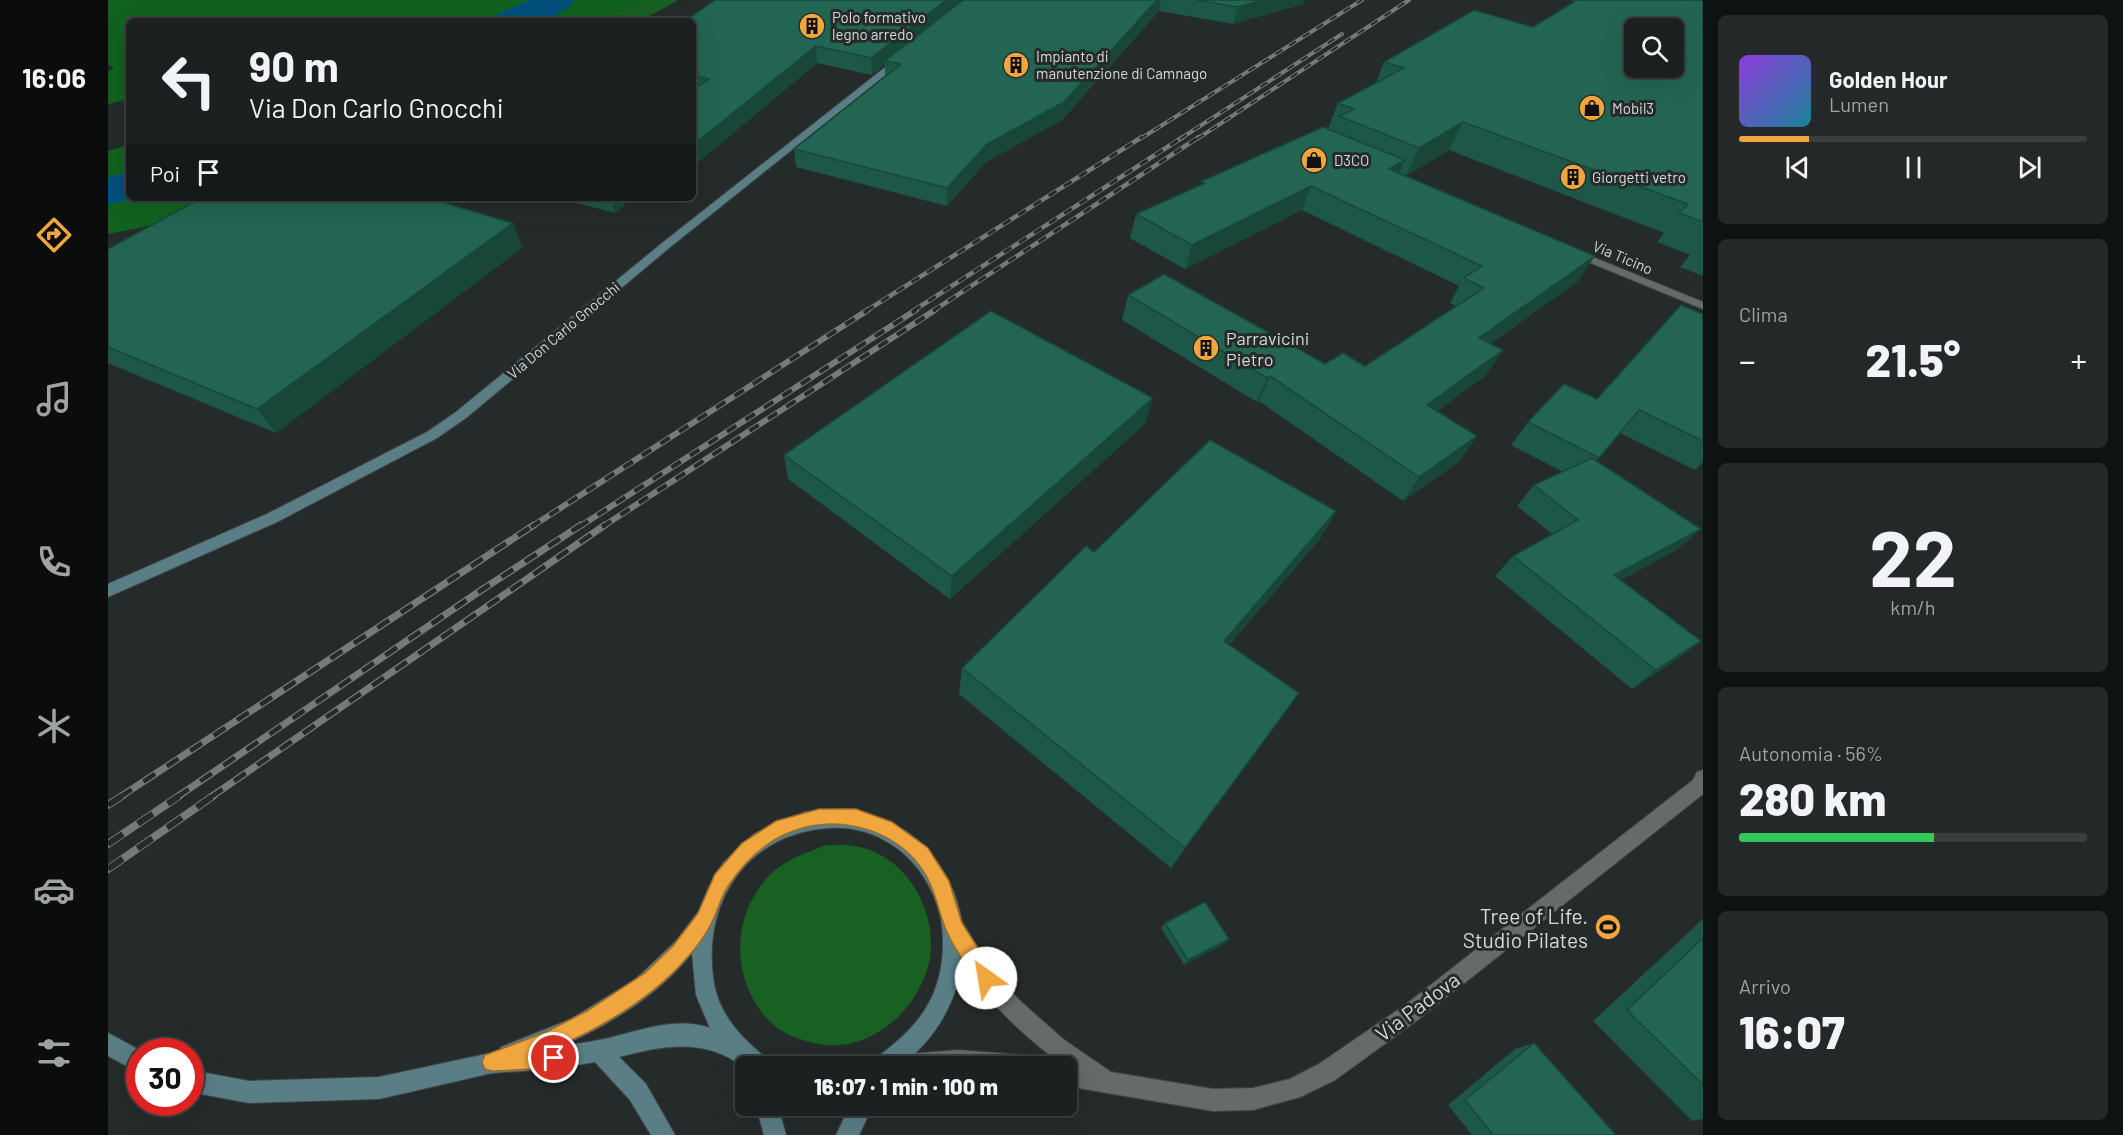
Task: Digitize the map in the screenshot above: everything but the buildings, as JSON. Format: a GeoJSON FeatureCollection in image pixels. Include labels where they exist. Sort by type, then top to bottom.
{"type":"FeatureCollection","features":[{"type":"Feature","properties":{"kind":"street","name":"Via Don Carlo Gnocchi"},"geometry":{"type":"LineString","coordinates":[[108,591],[272,518],[432,435],[461,415],[665,246],[909,52]]}},
{"type":"Feature","properties":{"kind":"street","name":"Via Ticino"},"geometry":{"type":"LineString","coordinates":[[1558,246],[1703,306]]}},
{"type":"Feature","properties":{"kind":"street","name":"Via Padova"},"geometry":{"type":"LineString","coordinates":[[1077,1077],[1213,1100],[1252,1099],[1292,1089],[1327,1072],[1412,1012],[1699,786],[1703,778]]}},
{"type":"Feature","properties":{"kind":"street"},"geometry":{"type":"LineString","coordinates":[[204,1084],[249,1092],[379,1088],[492,1062],[551,1040],[628,998],[652,980],[680,952],[705,919],[722,880],[748,849],[782,826],[819,817],[856,817],[892,830],[921,854],[943,887],[954,927],[986,978],[1039,1032],[1073,1060],[1114,1083]]}},
{"type":"Feature","properties":{"kind":"street"},"geometry":{"type":"LineString","coordinates":[[705,919],[700,964],[710,1010],[741,1056]]}},
{"type":"Feature","properties":{"kind":"street"},"geometry":{"type":"LineString","coordinates":[[897,1056],[915,1043],[939,1008],[953,968],[954,927]]}},
{"type":"Feature","properties":{"kind":"street"},"geometry":{"type":"LineString","coordinates":[[492,1062],[554,1058],[599,1051],[659,1036],[686,1034],[706,1037],[739,1056]]}},
{"type":"Feature","properties":{"kind":"street"},"geometry":{"type":"LineString","coordinates":[[108,1044],[126,1054]]}},
{"type":"Feature","properties":{"kind":"street"},"geometry":{"type":"LineString","coordinates":[[599,1051],[638,1092],[664,1135]]}},
{"type":"Feature","properties":{"kind":"street"},"geometry":{"type":"LineString","coordinates":[[770,1116],[776,1135]]}},
{"type":"Feature","properties":{"kind":"street"},"geometry":{"type":"LineString","coordinates":[[847,1135],[857,1116]]}},
{"type":"Feature","properties":{"kind":"green space"},"geometry":{"type":"Polygon","coordinates":[[[108,0],[654,0],[597,18],[126,18],[126,100],[108,104],[108,71],[114,69],[108,63],[108,0]]]}},
{"type":"Feature","properties":{"kind":"green space"},"geometry":{"type":"Polygon","coordinates":[[[654,0],[678,0],[643,18],[597,18],[654,0]]]}},
{"type":"Feature","properties":{"kind":"green space"},"geometry":{"type":"Polygon","coordinates":[[[126,146],[126,201],[206,201],[158,224],[108,234],[108,151],[126,146]]]}},
{"type":"Feature","properties":{"kind":"green space"},"geometry":{"type":"Polygon","coordinates":[[[827,845],[851,845],[873,851],[904,873],[916,889],[924,906],[931,944],[929,963],[923,981],[901,1014],[870,1037],[852,1043],[833,1045],[796,1038],[774,1025],[756,1004],[748,988],[742,970],[740,953],[745,917],[761,885],[786,862],[827,845]]]}},
{"type":"Feature","properties":{"kind":"waterway"},"geometry":{"type":"LineString","coordinates":[[517,18],[558,0]]}},
{"type":"Feature","properties":{"kind":"waterway"},"geometry":{"type":"LineString","coordinates":[[108,192],[126,186]]}},
{"type":"Feature","properties":{"kind":"railway"},"geometry":{"type":"LineString","coordinates":[[1140,139],[1362,0]]}},
{"type":"Feature","properties":{"kind":"railway"},"geometry":{"type":"LineString","coordinates":[[1197,139],[1409,0]]}},
{"type":"Feature","properties":{"kind":"railway"},"geometry":{"type":"LineString","coordinates":[[1180,139],[1342,34]]}},
{"type":"Feature","properties":{"kind":"railway"},"geometry":{"type":"LineString","coordinates":[[866,311],[1142,137]]}},
{"type":"Feature","properties":{"kind":"railway"},"geometry":{"type":"LineString","coordinates":[[913,311],[1183,137]]}},
{"type":"Feature","properties":{"kind":"railway"},"geometry":{"type":"LineString","coordinates":[[933,311],[1199,137]]}},
{"type":"Feature","properties":{"kind":"railway"},"geometry":{"type":"LineString","coordinates":[[531,527],[868,310]]}},
{"type":"Feature","properties":{"kind":"railway"},"geometry":{"type":"LineString","coordinates":[[579,527],[916,310]]}},
{"type":"Feature","properties":{"kind":"railway"},"geometry":{"type":"LineString","coordinates":[[604,526],[935,310]]}},
{"type":"Feature","properties":{"kind":"railway"},"geometry":{"type":"LineString","coordinates":[[120,797],[534,525]]}},
{"type":"Feature","properties":{"kind":"railway"},"geometry":{"type":"LineString","coordinates":[[177,797],[581,525]]}},
{"type":"Feature","properties":{"kind":"railway"},"geometry":{"type":"LineString","coordinates":[[211,797],[604,526]]}},
{"type":"Feature","properties":{"kind":"railway"},"geometry":{"type":"LineString","coordinates":[[108,805],[122,796]]}},
{"type":"Feature","properties":{"kind":"railway"},"geometry":{"type":"LineString","coordinates":[[108,844],[179,796]]}},
{"type":"Feature","properties":{"kind":"railway"},"geometry":{"type":"LineString","coordinates":[[108,869],[213,796]]}},
{"type":"Feature","properties":{"kind":"place","name":"Polo formativo legno arredo"},"geometry":{"type":"Point","coordinates":[812,26]}},
{"type":"Feature","properties":{"kind":"place","name":"Impianto di manutenzione di Camnago"},"geometry":{"type":"Point","coordinates":[1016,65]}},
{"type":"Feature","properties":{"kind":"place","name":"Mobil3"},"geometry":{"type":"Point","coordinates":[1592,108]}},
{"type":"Feature","properties":{"kind":"place","name":"D3CO"},"geometry":{"type":"Point","coordinates":[1314,160]}},
{"type":"Feature","properties":{"kind":"place","name":"Giorgetti vetro"},"geometry":{"type":"Point","coordinates":[1573,177]}},
{"type":"Feature","properties":{"kind":"place","name":"Parravicini Pietro"},"geometry":{"type":"Point","coordinates":[1206,348]}},
{"type":"Feature","properties":{"kind":"place","name":"Tree of Life. Studio Pilates"},"geometry":{"type":"Point","coordinates":[1608,927]}},
{"type":"Feature","properties":{"kind":"route"},"geometry":{"type":"LineString","coordinates":[[554,1058],[492,1062],[551,1040],[628,998],[652,980],[680,952],[705,919],[722,880],[748,849],[782,826],[819,817],[856,817],[892,830],[921,854],[943,887],[954,927],[986,978]]}}]}
